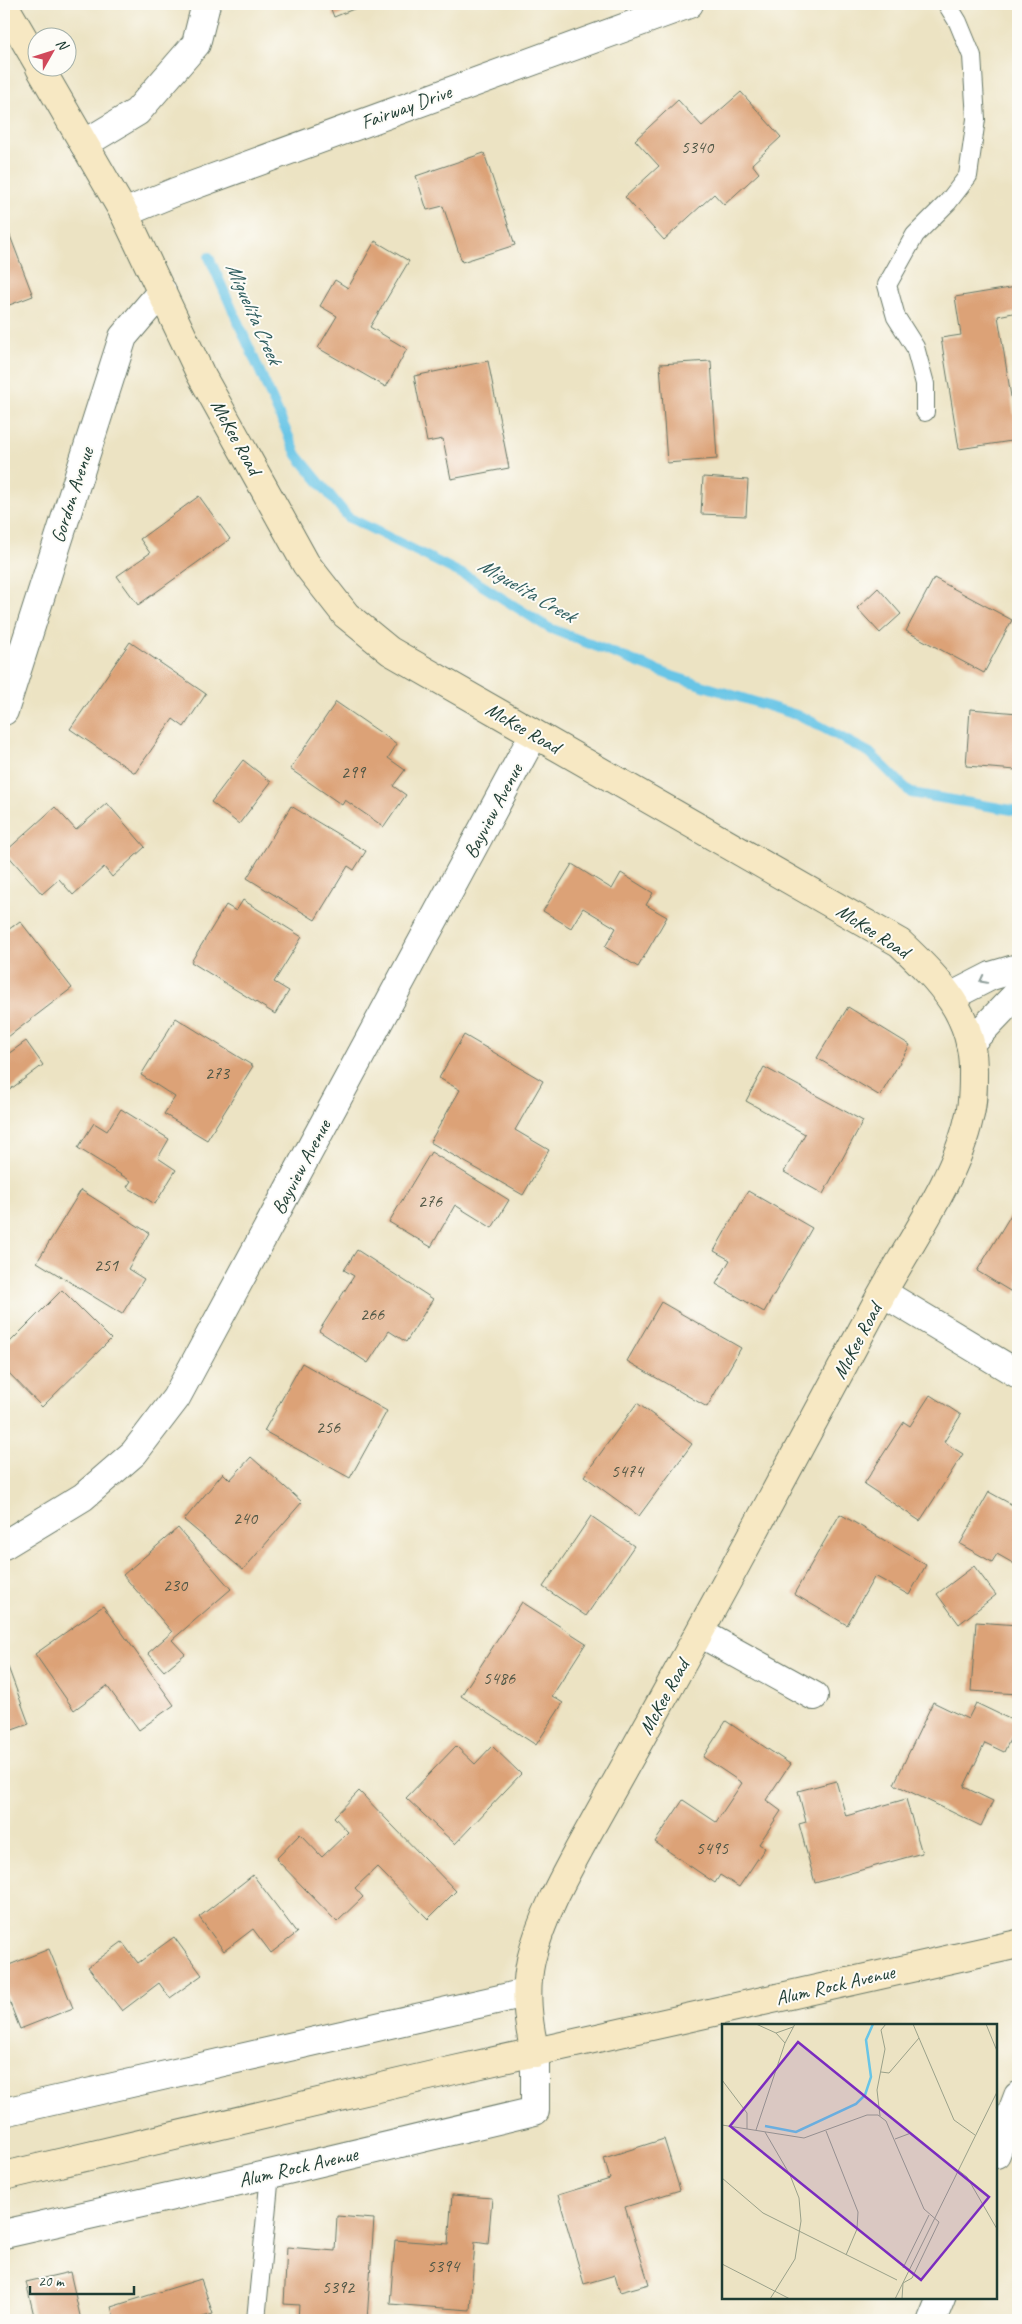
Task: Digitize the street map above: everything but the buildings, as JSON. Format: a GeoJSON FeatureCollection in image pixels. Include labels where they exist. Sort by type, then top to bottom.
{"type":"FeatureCollection","features":[{"type":"Feature","properties":{"kind":"street"},"geometry":{"type":"LineString","coordinates":[[84,144],[137,112],[196,44],[206,4]]}},
{"type":"Feature","properties":{"kind":"street","name":"Fairway Drive"},"geometry":{"type":"LineString","coordinates":[[124,213],[175,192],[689,4]]}},
{"type":"Feature","properties":{"kind":"street"},"geometry":{"type":"LineString","coordinates":[[4,5],[28,46]]}},
{"type":"Feature","properties":{"kind":"street","name":"McKee Road"},"geometry":{"type":"LineString","coordinates":[[46,78],[124,213],[200,373],[306,564],[346,615],[390,651],[900,943],[936,977],[950,997],[962,1018],[970,1044],[974,1072],[970,1117],[956,1162],[882,1293],[700,1633],[572,1861],[544,1918],[531,1960],[526,1993],[534,2053]]}},
{"type":"Feature","properties":{"kind":"street","name":"Gordon Avenue"},"geometry":{"type":"LineString","coordinates":[[4,711],[123,336],[162,290]]}},
{"type":"Feature","properties":{"kind":"street","name":"Bayview Avenue"},"geometry":{"type":"LineString","coordinates":[[4,1545],[83,1497],[134,1453],[176,1398],[534,734]]}},
{"type":"Feature","properties":{"kind":"street"},"geometry":{"type":"LineString","coordinates":[[950,997],[991,976],[1018,968]]}},
{"type":"Feature","properties":{"kind":"street"},"geometry":{"type":"LineString","coordinates":[[970,1044],[1018,993]]}},
{"type":"Feature","properties":{"kind":"street"},"geometry":{"type":"LineString","coordinates":[[882,1293],[1018,1374]]}},
{"type":"Feature","properties":{"kind":"street"},"geometry":{"type":"LineString","coordinates":[[700,1633],[814,1696]]}},
{"type":"Feature","properties":{"kind":"street","name":"Alum Rock Avenue"},"geometry":{"type":"LineString","coordinates":[[4,2176],[534,2053],[1018,1944]]}},
{"type":"Feature","properties":{"kind":"street"},"geometry":{"type":"LineString","coordinates":[[4,2112],[526,1993]]}},
{"type":"Feature","properties":{"kind":"street","name":"Alum Rock Avenue"},"geometry":{"type":"LineString","coordinates":[[4,2234],[270,2174],[535,2111],[534,2053]]}},
{"type":"Feature","properties":{"kind":"street"},"geometry":{"type":"LineString","coordinates":[[997,2151],[1018,2096]]}},
{"type":"Feature","properties":{"kind":"street"},"geometry":{"type":"LineString","coordinates":[[932,2320],[940,2299]]}},
{"type":"Feature","properties":{"kind":"lane"},"geometry":{"type":"LineString","coordinates":[[925,412],[925,384],[915,347],[896,317],[887,285],[915,235],[948,202],[968,176],[976,119],[972,56],[958,22],[947,4]]}},
{"type":"Feature","properties":{"kind":"lane"},"geometry":{"type":"LineString","coordinates":[[256,2320],[270,2174]]}},
{"type":"Feature","properties":{"kind":"waterway","name":"Miguelita Creek"},"geometry":{"type":"LineString","coordinates":[[209,257],[297,455],[348,517],[472,579],[549,628],[672,676],[803,717],[870,753],[911,793],[1018,811]]}}]}
